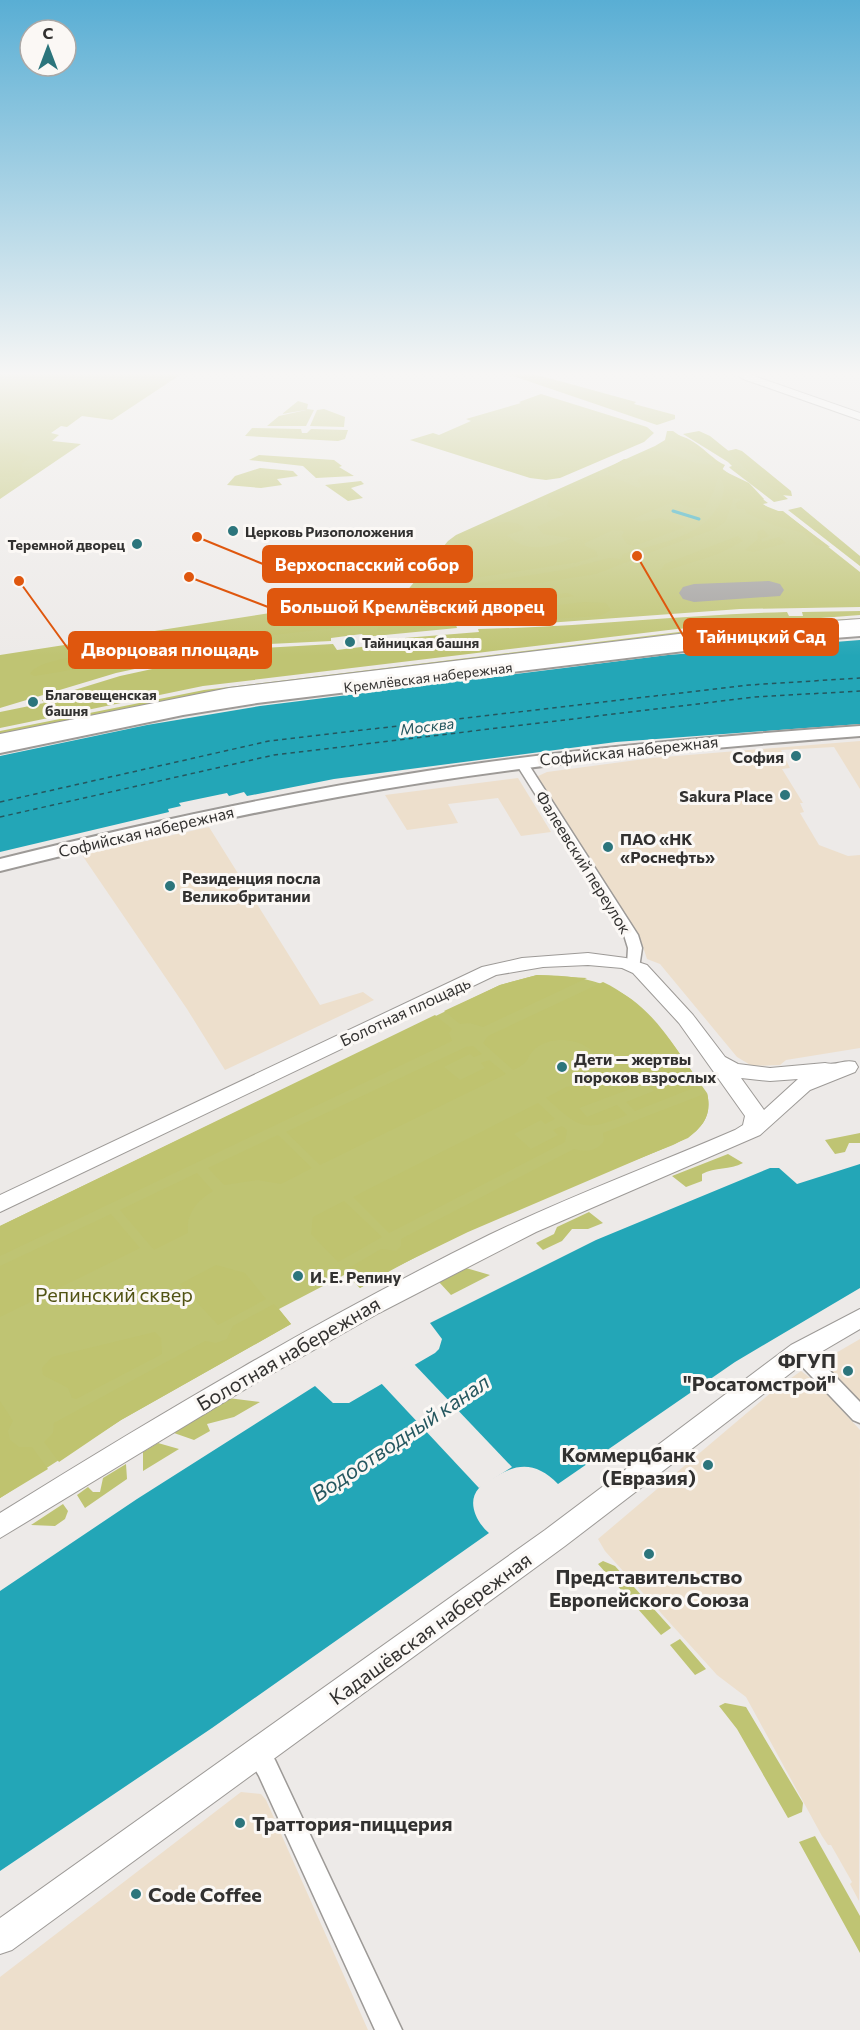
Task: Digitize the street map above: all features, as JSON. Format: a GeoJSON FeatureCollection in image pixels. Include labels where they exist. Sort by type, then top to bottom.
{"type":"FeatureCollection","features":[{"type":"Feature","properties":{"kind":"main road","name":"Кремлёвская набережная"},"geometry":{"type":"LineString","coordinates":[[0,740],[179,703],[246,692],[712,636],[860,624]]}},
{"type":"Feature","properties":{"kind":"main road","name":"Кремлёвская набережная"},"geometry":{"type":"LineString","coordinates":[[0,748],[183,710],[257,698],[706,644],[860,631]]}},
{"type":"Feature","properties":{"kind":"main road","name":"Софийская набережная"},"geometry":{"type":"LineString","coordinates":[[0,865],[186,821],[399,782],[723,741],[860,731]]}},
{"type":"Feature","properties":{"kind":"main road","name":"Софийская набережная"},"geometry":{"type":"LineString","coordinates":[[523,765],[860,738]]}},
{"type":"Feature","properties":{"kind":"street","name":"Фалеевский переулок"},"geometry":{"type":"LineString","coordinates":[[523,765],[631,935],[635,948],[634,965]]}},
{"type":"Feature","properties":{"kind":"street","name":"Болотная площадь"},"geometry":{"type":"LineString","coordinates":[[0,1204],[489,971],[512,964],[562,960],[634,965]]}},
{"type":"Feature","properties":{"kind":"street"},"geometry":{"type":"LineString","coordinates":[[634,965],[654,981],[673,1003],[753,1108],[755,1116],[753,1130]]}},
{"type":"Feature","properties":{"kind":"street"},"geometry":{"type":"LineString","coordinates":[[719,1062],[737,1071],[753,1073],[798,1073],[854,1066]]}},
{"type":"Feature","properties":{"kind":"street","name":"Болотная набережная"},"geometry":{"type":"LineString","coordinates":[[0,1527],[178,1416],[291,1349],[396,1292],[546,1218],[753,1130],[803,1085],[854,1066]]}},
{"type":"Feature","properties":{"kind":"street","name":"Кадашёвская набережная"},"geometry":{"type":"LineString","coordinates":[[0,1938],[555,1538],[800,1352],[860,1318]]}},
{"type":"Feature","properties":{"kind":"street"},"geometry":{"type":"LineString","coordinates":[[800,1352],[860,1415]]}},
{"type":"Feature","properties":{"kind":"street"},"geometry":{"type":"LineString","coordinates":[[257,1752],[267,1768],[389,2030]]}},
{"type":"Feature","properties":{"kind":"shaded area"},"geometry":{"type":"Polygon","coordinates":[[[860,741],[860,789],[834,747],[781,750],[790,768],[782,769],[803,803],[800,803],[804,812],[800,813],[819,845],[848,856],[860,855],[860,1048],[786,1060],[780,1065],[752,1066],[737,1057],[660,964],[647,959],[639,935],[617,906],[536,777],[547,772],[652,758],[860,741]]]}},
{"type":"Feature","properties":{"kind":"shaded area"},"geometry":{"type":"Polygon","coordinates":[[[518,778],[551,832],[521,836],[498,798],[448,804],[458,823],[407,830],[385,795],[518,778]]]}},
{"type":"Feature","properties":{"kind":"shaded area"},"geometry":{"type":"Polygon","coordinates":[[[209,827],[320,1005],[363,992],[374,1000],[225,1070],[187,1009],[82,855],[209,827]]]}},
{"type":"Feature","properties":{"kind":"shaded area"},"geometry":{"type":"Polygon","coordinates":[[[860,1339],[860,1404],[824,1364],[829,1357],[860,1339]]]}},
{"type":"Feature","properties":{"kind":"shaded area"},"geometry":{"type":"Polygon","coordinates":[[[801,1371],[817,1383],[860,1430],[859,1901],[850,1884],[852,1882],[831,1845],[828,1845],[822,1836],[746,1697],[717,1675],[605,1551],[598,1539],[773,1391],[801,1371]]]}},
{"type":"Feature","properties":{"kind":"shaded area"},"geometry":{"type":"Polygon","coordinates":[[[241,1792],[261,1794],[266,1800],[368,2030],[0,2030],[0,1977],[241,1792]]]}},
{"type":"Feature","properties":{"kind":"green space"},"geometry":{"type":"Polygon","coordinates":[[[0,466],[49,466],[0,499],[0,466]]]}},
{"type":"Feature","properties":{"kind":"green space"},"geometry":{"type":"Polygon","coordinates":[[[0,466],[21,466],[22,473],[14,477],[0,477],[0,466]]]}},
{"type":"Feature","properties":{"kind":"green space"},"geometry":{"type":"Polygon","coordinates":[[[301,466],[342,466],[339,467],[354,476],[316,478],[301,466]]]}},
{"type":"Feature","properties":{"kind":"green space"},"geometry":{"type":"Polygon","coordinates":[[[491,466],[589,466],[560,478],[546,480],[530,478],[491,466]]]}},
{"type":"Feature","properties":{"kind":"green space"},"geometry":{"type":"Polygon","coordinates":[[[611,466],[718,466],[768,503],[763,504],[773,511],[783,511],[860,572],[860,607],[740,609],[533,624],[456,625],[457,628],[364,637],[362,634],[331,638],[331,641],[247,645],[116,673],[0,708],[0,655],[406,592],[448,541],[456,535],[611,466]]]}},
{"type":"Feature","properties":{"kind":"green space"},"geometry":{"type":"Polygon","coordinates":[[[613,466],[725,466],[722,470],[749,483],[764,499],[761,502],[763,505],[786,514],[830,547],[816,545],[804,533],[776,526],[746,513],[745,509],[738,509],[735,504],[742,499],[734,498],[725,522],[715,529],[596,574],[539,583],[494,584],[401,595],[401,592],[563,570],[609,558],[621,559],[623,554],[693,531],[714,513],[723,494],[724,488],[718,476],[714,491],[705,508],[692,508],[673,502],[632,519],[641,522],[661,518],[685,527],[634,546],[627,544],[622,536],[624,531],[613,530],[585,543],[585,546],[596,551],[598,556],[578,562],[415,587],[441,554],[458,540],[459,535],[483,526],[509,522],[524,527],[523,530],[507,535],[514,541],[530,547],[547,546],[572,538],[543,534],[537,527],[565,514],[547,506],[549,498],[582,482],[608,475],[638,488],[642,486],[638,482],[639,477],[674,476],[677,481],[688,481],[693,478],[670,469],[646,468],[638,474],[627,475],[609,472],[607,469],[613,466]]]}},
{"type":"Feature","properties":{"kind":"green space"},"geometry":{"type":"Polygon","coordinates":[[[743,466],[760,466],[791,491],[792,496],[781,495],[743,466]]]}},
{"type":"Feature","properties":{"kind":"green space"},"geometry":{"type":"Polygon","coordinates":[[[747,466],[788,499],[774,502],[729,467],[747,466]]]}},
{"type":"Feature","properties":{"kind":"green space"},"geometry":{"type":"Polygon","coordinates":[[[260,468],[293,471],[298,476],[277,479],[282,485],[261,488],[227,485],[235,476],[260,468]]]}},
{"type":"Feature","properties":{"kind":"green space"},"geometry":{"type":"Polygon","coordinates":[[[361,481],[364,484],[351,488],[363,498],[348,501],[325,485],[361,481]]]}},
{"type":"Feature","properties":{"kind":"green space"},"geometry":{"type":"Polygon","coordinates":[[[801,507],[860,556],[860,566],[788,510],[801,507]]]}},
{"type":"Feature","properties":{"kind":"green space"},"geometry":{"type":"Polygon","coordinates":[[[763,529],[769,536],[761,539],[762,542],[779,537],[786,543],[753,552],[745,550],[758,539],[757,532],[763,529]]]}},
{"type":"Feature","properties":{"kind":"green space"},"geometry":{"type":"Polygon","coordinates":[[[738,536],[743,541],[718,554],[668,570],[661,570],[665,564],[738,536]]]}},
{"type":"Feature","properties":{"kind":"green space"},"geometry":{"type":"Polygon","coordinates":[[[567,593],[574,596],[445,615],[423,617],[416,615],[567,593]]]}},
{"type":"Feature","properties":{"kind":"green space"},"geometry":{"type":"Polygon","coordinates":[[[584,602],[606,603],[611,610],[600,616],[493,622],[476,619],[410,630],[377,631],[378,627],[389,625],[584,602]]]}},
{"type":"Feature","properties":{"kind":"green space"},"geometry":{"type":"Polygon","coordinates":[[[860,611],[860,615],[677,629],[203,686],[0,728],[0,712],[44,703],[42,700],[120,676],[244,649],[333,644],[337,650],[369,646],[367,641],[479,632],[478,629],[787,612],[789,616],[803,616],[802,612],[860,611]]]}},
{"type":"Feature","properties":{"kind":"green space"},"geometry":{"type":"Polygon","coordinates":[[[405,616],[409,618],[237,639],[59,672],[34,676],[30,674],[42,665],[63,659],[103,652],[109,656],[200,639],[288,629],[296,621],[310,617],[343,620],[405,616]]]}},
{"type":"Feature","properties":{"kind":"green space"},"geometry":{"type":"Polygon","coordinates":[[[860,618],[206,693],[0,734],[0,731],[204,690],[679,632],[860,618]]]}},
{"type":"Feature","properties":{"kind":"green space","name":"Репинский сквер"},"geometry":{"type":"Polygon","coordinates":[[[537,975],[571,977],[599,983],[621,993],[640,1006],[657,1023],[707,1093],[708,1111],[696,1131],[673,1145],[553,1193],[474,1228],[360,1288],[346,1274],[279,1309],[291,1324],[121,1420],[0,1498],[0,1226],[500,985],[537,975]]]}},
{"type":"Feature","properties":{"kind":"green space"},"geometry":{"type":"Polygon","coordinates":[[[537,975],[587,978],[483,1027],[470,1023],[460,1024],[444,1011],[500,985],[537,975]]]}},
{"type":"Feature","properties":{"kind":"green space"},"geometry":{"type":"Polygon","coordinates":[[[603,982],[619,991],[647,1013],[670,1040],[701,1085],[635,1111],[626,1102],[654,1091],[646,1083],[579,1108],[587,1117],[617,1105],[627,1115],[591,1125],[575,1121],[546,1098],[566,1087],[577,1086],[595,1078],[601,1064],[590,1049],[573,1041],[544,1043],[532,1051],[526,1062],[513,1070],[483,1043],[488,1036],[603,982]]]}},
{"type":"Feature","properties":{"kind":"green space"},"geometry":{"type":"Polygon","coordinates":[[[435,1015],[452,1029],[449,1033],[452,1041],[0,1256],[0,1226],[435,1015]]]}},
{"type":"Feature","properties":{"kind":"green space"},"geometry":{"type":"Polygon","coordinates":[[[473,1046],[482,1054],[474,1057],[470,1054],[444,1067],[460,1080],[485,1068],[481,1063],[489,1060],[506,1074],[320,1165],[286,1132],[466,1047],[473,1046]]]}},
{"type":"Feature","properties":{"kind":"green space"},"geometry":{"type":"Polygon","coordinates":[[[707,1093],[708,1107],[705,1119],[688,1138],[468,1232],[396,1267],[360,1288],[344,1271],[381,1249],[396,1251],[401,1246],[401,1239],[574,1149],[586,1151],[598,1147],[604,1141],[603,1133],[707,1093]]]}},
{"type":"Feature","properties":{"kind":"green space"},"geometry":{"type":"Polygon","coordinates":[[[538,1103],[555,1119],[545,1124],[541,1120],[514,1134],[531,1149],[558,1135],[553,1130],[562,1126],[567,1130],[565,1142],[389,1233],[353,1197],[538,1103]]]}},
{"type":"Feature","properties":{"kind":"green space"},"geometry":{"type":"Polygon","coordinates":[[[860,1133],[860,1143],[849,1143],[845,1152],[835,1154],[825,1140],[860,1133]]]}},
{"type":"Feature","properties":{"kind":"green space"},"geometry":{"type":"Polygon","coordinates":[[[278,1135],[312,1168],[281,1184],[257,1180],[224,1185],[208,1168],[278,1135]]]}},
{"type":"Feature","properties":{"kind":"green space"},"geometry":{"type":"Polygon","coordinates":[[[728,1154],[743,1163],[702,1174],[702,1181],[686,1187],[672,1176],[728,1154]]]}},
{"type":"Feature","properties":{"kind":"green space"},"geometry":{"type":"Polygon","coordinates":[[[197,1173],[213,1191],[194,1208],[189,1219],[188,1233],[154,1250],[120,1210],[197,1173]]]}},
{"type":"Feature","properties":{"kind":"green space"},"geometry":{"type":"Polygon","coordinates":[[[344,1201],[382,1237],[338,1262],[311,1234],[313,1217],[344,1201]]]}},
{"type":"Feature","properties":{"kind":"green space"},"geometry":{"type":"Polygon","coordinates":[[[589,1212],[603,1223],[588,1229],[572,1229],[562,1241],[543,1250],[536,1243],[554,1234],[557,1227],[589,1212]]]}},
{"type":"Feature","properties":{"kind":"green space"},"geometry":{"type":"Polygon","coordinates":[[[111,1214],[140,1248],[0,1317],[0,1266],[111,1214]]]}},
{"type":"Feature","properties":{"kind":"green space"},"geometry":{"type":"Polygon","coordinates":[[[216,1265],[245,1273],[266,1299],[218,1325],[180,1284],[216,1265]]]}},
{"type":"Feature","properties":{"kind":"green space"},"geometry":{"type":"Polygon","coordinates":[[[466,1268],[490,1275],[451,1295],[439,1282],[466,1268]]]}},
{"type":"Feature","properties":{"kind":"green space"},"geometry":{"type":"Polygon","coordinates":[[[274,1304],[291,1324],[121,1420],[59,1462],[44,1442],[53,1433],[54,1423],[205,1341],[216,1343],[227,1339],[233,1326],[274,1304]]]}},
{"type":"Feature","properties":{"kind":"green space"},"geometry":{"type":"Polygon","coordinates":[[[155,1332],[161,1338],[162,1354],[76,1399],[72,1398],[68,1388],[43,1375],[42,1368],[52,1357],[155,1332]]]}},
{"type":"Feature","properties":{"kind":"green space"},"geometry":{"type":"Polygon","coordinates":[[[228,1398],[260,1402],[234,1417],[207,1424],[210,1431],[194,1440],[174,1433],[228,1398]]]}},
{"type":"Feature","properties":{"kind":"green space"},"geometry":{"type":"Polygon","coordinates":[[[0,1401],[13,1421],[8,1431],[10,1440],[19,1447],[32,1447],[48,1469],[0,1498],[0,1401]]]}},
{"type":"Feature","properties":{"kind":"green space"},"geometry":{"type":"Polygon","coordinates":[[[158,1443],[179,1449],[143,1471],[143,1452],[158,1443]]]}},
{"type":"Feature","properties":{"kind":"green space"},"geometry":{"type":"Polygon","coordinates":[[[126,1464],[127,1479],[85,1508],[77,1495],[88,1487],[93,1492],[100,1492],[103,1478],[126,1464]]]}},
{"type":"Feature","properties":{"kind":"green space"},"geometry":{"type":"Polygon","coordinates":[[[63,1504],[68,1511],[65,1519],[55,1526],[31,1525],[63,1504]]]}},
{"type":"Feature","properties":{"kind":"green space"},"geometry":{"type":"Polygon","coordinates":[[[603,1561],[615,1566],[671,1628],[661,1635],[598,1564],[603,1561]]]}},
{"type":"Feature","properties":{"kind":"green space"},"geometry":{"type":"Polygon","coordinates":[[[680,1639],[706,1669],[695,1675],[670,1645],[680,1639]]]}},
{"type":"Feature","properties":{"kind":"green space"},"geometry":{"type":"Polygon","coordinates":[[[725,1703],[746,1707],[803,1803],[802,1812],[788,1818],[737,1729],[719,1706],[725,1703]]]}},
{"type":"Feature","properties":{"kind":"green space"},"geometry":{"type":"Polygon","coordinates":[[[815,1836],[860,1916],[860,1953],[799,1842],[815,1836]]]}},
{"type":"Feature","properties":{"kind":"water","name":"Москва"},"geometry":{"type":"Polygon","coordinates":[[[860,640],[860,724],[616,742],[334,779],[247,796],[244,792],[229,796],[227,793],[179,803],[181,806],[168,809],[169,812],[0,852],[0,756],[147,725],[260,706],[668,655],[860,640]]]}},
{"type":"Feature","properties":{"kind":"water","name":"Водоотводный канал"},"geometry":{"type":"Polygon","coordinates":[[[860,1164],[860,1288],[735,1362],[558,1484],[543,1472],[528,1467],[512,1469],[485,1483],[475,1494],[473,1506],[477,1518],[489,1533],[212,1728],[0,1871],[0,1591],[137,1499],[315,1386],[333,1403],[349,1403],[435,1353],[442,1339],[430,1323],[596,1240],[770,1168],[779,1168],[797,1184],[860,1164]]]}},
{"type":"Feature","properties":{"kind":"pier"},"geometry":{"type":"Polygon","coordinates":[[[413,1363],[512,1467],[479,1488],[380,1382],[413,1363]]]}},
{"type":"Feature","properties":{"kind":"waterway"},"geometry":{"type":"LineString","coordinates":[[673,511],[699,519]]}},
{"type":"Feature","properties":{"kind":"ferry route"},"geometry":{"type":"LineString","coordinates":[[0,802],[269,741],[749,685],[860,678]]}},
{"type":"Feature","properties":{"kind":"ferry route"},"geometry":{"type":"LineString","coordinates":[[0,817],[274,755],[755,697],[860,691]]}},
{"type":"Feature","properties":{"kind":"taxiway"},"geometry":{"type":"LineString","coordinates":[[694,593],[769,590]]}},
{"type":"Feature","properties":{"kind":"place","name":"Церковь Ризоположения"},"geometry":{"type":"Point","coordinates":[233,531]}},
{"type":"Feature","properties":{"kind":"place","name":"Верхоспасский собор"},"geometry":{"type":"Point","coordinates":[197,537]}},
{"type":"Feature","properties":{"kind":"place","name":"Теремной дворец"},"geometry":{"type":"Point","coordinates":[137,544]}},
{"type":"Feature","properties":{"kind":"place","name":"Тайницкий Сад"},"geometry":{"type":"Point","coordinates":[637,556]}},
{"type":"Feature","properties":{"kind":"place","name":"Большой Кремлёвский дворец"},"geometry":{"type":"Point","coordinates":[189,577]}},
{"type":"Feature","properties":{"kind":"place","name":"Дворцовая площадь"},"geometry":{"type":"Point","coordinates":[19,581]}},
{"type":"Feature","properties":{"kind":"place","name":"Тайницкая башня"},"geometry":{"type":"Point","coordinates":[350,642]}},
{"type":"Feature","properties":{"kind":"place","name":"Благовещенская башня"},"geometry":{"type":"Point","coordinates":[33,702]}},
{"type":"Feature","properties":{"kind":"place","name":"София"},"geometry":{"type":"Point","coordinates":[796,756]}},
{"type":"Feature","properties":{"kind":"place","name":"Sakura Place"},"geometry":{"type":"Point","coordinates":[785,795]}},
{"type":"Feature","properties":{"kind":"place","name":"ПАО «НК «Роснефть»"},"geometry":{"type":"Point","coordinates":[608,847]}},
{"type":"Feature","properties":{"kind":"place","name":"Резиденция посла Великобритании"},"geometry":{"type":"Point","coordinates":[170,886]}},
{"type":"Feature","properties":{"kind":"place","name":"Дети — жертвы пороков взрослых"},"geometry":{"type":"Point","coordinates":[562,1067]}},
{"type":"Feature","properties":{"kind":"place","name":"И. Е. Репину"},"geometry":{"type":"Point","coordinates":[298,1276]}},
{"type":"Feature","properties":{"kind":"place","name":"ФГУП \"Росатомстрой\""},"geometry":{"type":"Point","coordinates":[848,1371]}},
{"type":"Feature","properties":{"kind":"place","name":"Коммерцбанк (Евразия)"},"geometry":{"type":"Point","coordinates":[708,1465]}},
{"type":"Feature","properties":{"kind":"place","name":"Представительство Европейского Союза"},"geometry":{"type":"Point","coordinates":[649,1554]}},
{"type":"Feature","properties":{"kind":"place","name":"Траттория-пиццерия"},"geometry":{"type":"Point","coordinates":[240,1823]}},
{"type":"Feature","properties":{"kind":"place","name":"Code Coffee"},"geometry":{"type":"Point","coordinates":[136,1894]}}]}
